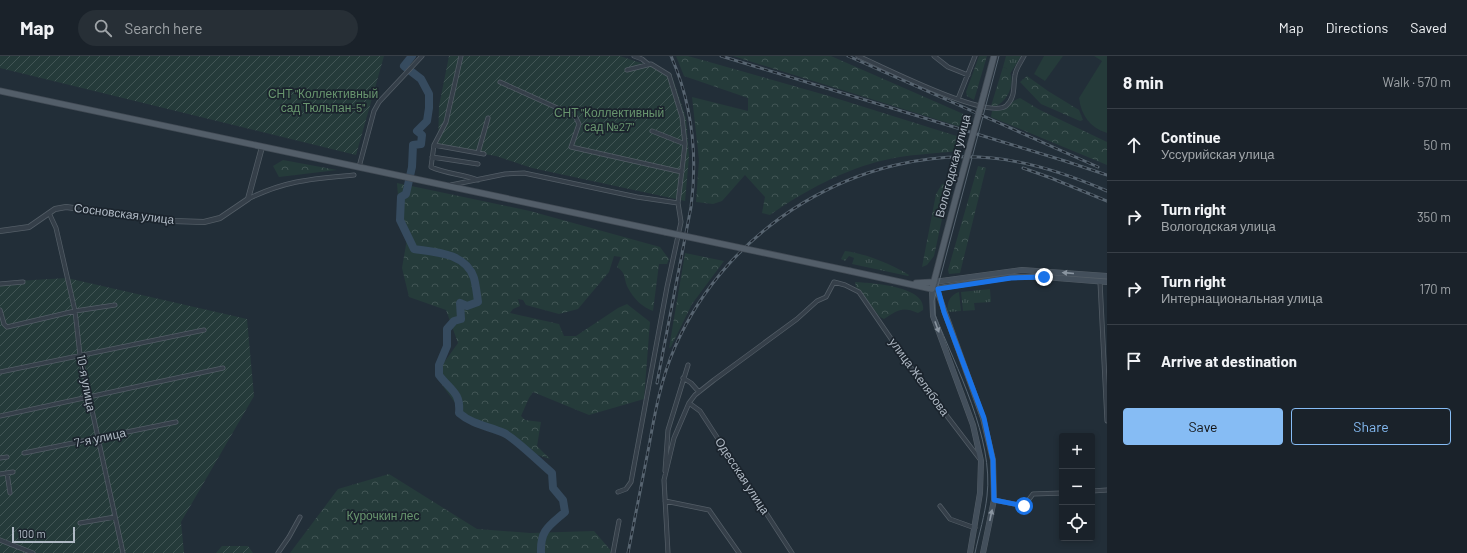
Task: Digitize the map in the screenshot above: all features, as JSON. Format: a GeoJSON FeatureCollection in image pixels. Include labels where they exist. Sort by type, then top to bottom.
{"type":"FeatureCollection","features":[{"type":"Feature","properties":{"kind":"main road","name":"Вологодская улица"},"geometry":{"type":"LineString","coordinates":[[970,553],[980,493],[981,461],[973,425],[933,316],[935,289],[934,282],[994,56]]}},
{"type":"Feature","properties":{"kind":"main road"},"geometry":{"type":"LineString","coordinates":[[0,91],[935,289],[1011,278],[1044,277],[1107,282]]}},
{"type":"Feature","properties":{"kind":"main road"},"geometry":{"type":"LineString","coordinates":[[910,284],[1022,270],[1107,276]]}},
{"type":"Feature","properties":{"kind":"main road"},"geometry":{"type":"LineString","coordinates":[[935,289],[984,418],[993,460],[994,500],[983,553]]}},
{"type":"Feature","properties":{"kind":"street"},"geometry":{"type":"LineString","coordinates":[[359,167],[374,111],[379,102],[422,56]]}},
{"type":"Feature","properties":{"kind":"street"},"geometry":{"type":"LineString","coordinates":[[461,56],[446,122],[434,145],[431,167],[440,172],[468,176],[478,180]]}},
{"type":"Feature","properties":{"kind":"street"},"geometry":{"type":"LineString","coordinates":[[634,56],[643,57],[648,64]]}},
{"type":"Feature","properties":{"kind":"street"},"geometry":{"type":"LineString","coordinates":[[858,56],[958,100],[992,109],[1002,108],[1014,94],[1015,74],[1024,56]]}},
{"type":"Feature","properties":{"kind":"street"},"geometry":{"type":"LineString","coordinates":[[934,56],[948,66],[968,75]]}},
{"type":"Feature","properties":{"kind":"street"},"geometry":{"type":"LineString","coordinates":[[958,100],[975,56]]}},
{"type":"Feature","properties":{"kind":"street"},"geometry":{"type":"LineString","coordinates":[[618,492],[626,489],[631,482],[667,287],[681,222],[678,204],[685,144],[682,116],[669,75],[651,64],[627,70]]}},
{"type":"Feature","properties":{"kind":"street"},"geometry":{"type":"LineString","coordinates":[[500,82],[575,116],[579,124],[571,147],[682,172]]}},
{"type":"Feature","properties":{"kind":"street"},"geometry":{"type":"LineString","coordinates":[[478,153],[488,118]]}},
{"type":"Feature","properties":{"kind":"street"},"geometry":{"type":"LineString","coordinates":[[652,131],[685,144]]}},
{"type":"Feature","properties":{"kind":"street"},"geometry":{"type":"LineString","coordinates":[[434,145],[484,154]]}},
{"type":"Feature","properties":{"kind":"street"},"geometry":{"type":"LineString","coordinates":[[248,199],[262,147]]}},
{"type":"Feature","properties":{"kind":"street"},"geometry":{"type":"LineString","coordinates":[[432,157],[478,164]]}},
{"type":"Feature","properties":{"kind":"street"},"geometry":{"type":"LineString","coordinates":[[447,186],[505,174],[524,173],[637,197],[678,204]]}},
{"type":"Feature","properties":{"kind":"street"},"geometry":{"type":"LineString","coordinates":[[248,199],[270,188],[294,181],[354,175]]}},
{"type":"Feature","properties":{"kind":"street","name":"Сосновская улица"},"geometry":{"type":"LineString","coordinates":[[0,231],[29,228],[55,209],[66,207],[173,221],[204,222],[220,218],[248,199]]}},
{"type":"Feature","properties":{"kind":"street","name":"10-я улица"},"geometry":{"type":"LineString","coordinates":[[49,213],[56,228],[74,312],[80,355],[123,553]]}},
{"type":"Feature","properties":{"kind":"street"},"geometry":{"type":"LineString","coordinates":[[0,284],[23,282]]}},
{"type":"Feature","properties":{"kind":"street","name":"улица Желябова"},"geometry":{"type":"LineString","coordinates":[[699,392],[797,319],[817,301],[826,297],[834,282],[845,285],[859,292],[918,378],[981,461]]}},
{"type":"Feature","properties":{"kind":"street"},"geometry":{"type":"LineString","coordinates":[[1100,282],[1107,421]]}},
{"type":"Feature","properties":{"kind":"street"},"geometry":{"type":"LineString","coordinates":[[0,310],[4,324],[7,327],[74,312],[115,305]]}},
{"type":"Feature","properties":{"kind":"street"},"geometry":{"type":"LineString","coordinates":[[0,372],[204,330]]}},
{"type":"Feature","properties":{"kind":"street"},"geometry":{"type":"LineString","coordinates":[[668,553],[664,480],[668,430],[688,365]]}},
{"type":"Feature","properties":{"kind":"street"},"geometry":{"type":"LineString","coordinates":[[0,416],[90,398],[223,368]]}},
{"type":"Feature","properties":{"kind":"street"},"geometry":{"type":"LineString","coordinates":[[664,480],[674,438],[689,403],[699,392],[691,383],[683,378]]}},
{"type":"Feature","properties":{"kind":"street","name":"Одесская улица"},"geometry":{"type":"LineString","coordinates":[[689,403],[700,411],[792,553]]}},
{"type":"Feature","properties":{"kind":"street","name":"7-я улица"},"geometry":{"type":"LineString","coordinates":[[24,453],[176,422]]}},
{"type":"Feature","properties":{"kind":"street"},"geometry":{"type":"LineString","coordinates":[[0,458],[7,457]]}},
{"type":"Feature","properties":{"kind":"street"},"geometry":{"type":"LineString","coordinates":[[0,474],[13,472]]}},
{"type":"Feature","properties":{"kind":"street"},"geometry":{"type":"LineString","coordinates":[[7,473],[10,493]]}},
{"type":"Feature","properties":{"kind":"street"},"geometry":{"type":"LineString","coordinates":[[1095,491],[1107,490]]}},
{"type":"Feature","properties":{"kind":"street"},"geometry":{"type":"LineString","coordinates":[[994,500],[1024,506],[1033,494],[1059,493]]}},
{"type":"Feature","properties":{"kind":"street"},"geometry":{"type":"LineString","coordinates":[[665,501],[709,510],[739,553]]}},
{"type":"Feature","properties":{"kind":"street"},"geometry":{"type":"LineString","coordinates":[[940,506],[950,518],[975,528]]}},
{"type":"Feature","properties":{"kind":"street"},"geometry":{"type":"LineString","coordinates":[[278,553],[289,538],[300,516]]}},
{"type":"Feature","properties":{"kind":"street"},"geometry":{"type":"LineString","coordinates":[[80,523],[115,517]]}},
{"type":"Feature","properties":{"kind":"street"},"geometry":{"type":"LineString","coordinates":[[613,553],[619,521]]}},
{"type":"Feature","properties":{"kind":"street"},"geometry":{"type":"LineString","coordinates":[[0,540],[33,553]]}},
{"type":"Feature","properties":{"kind":"green space","name":"СНТ \"Коллективный сад Тюльпан-5\""},"geometry":{"type":"Polygon","coordinates":[[[0,56],[384,56],[356,155],[0,68],[0,56]]]}},
{"type":"Feature","properties":{"kind":"green space","name":"СНТ \"Коллективный сад №27\""},"geometry":{"type":"Polygon","coordinates":[[[449,56],[620,56],[671,73],[686,118],[689,157],[685,201],[532,168],[496,156],[438,146],[439,106],[449,56]]]}},
{"type":"Feature","properties":{"kind":"green space"},"geometry":{"type":"Polygon","coordinates":[[[676,56],[688,56],[829,96],[963,138],[958,151],[894,158],[855,169],[811,189],[770,215],[762,213],[765,197],[745,175],[722,201],[713,204],[696,202],[699,160],[692,97],[748,111],[748,98],[684,76],[676,56]]]}},
{"type":"Feature","properties":{"kind":"green space"},"geometry":{"type":"Polygon","coordinates":[[[733,56],[831,56],[968,116],[964,128],[733,56]]]}},
{"type":"Feature","properties":{"kind":"green space"},"geometry":{"type":"Polygon","coordinates":[[[979,56],[987,56],[974,100],[967,96],[966,92],[979,56]]]}},
{"type":"Feature","properties":{"kind":"green space"},"geometry":{"type":"Polygon","coordinates":[[[1006,56],[1021,56],[1010,74],[1006,68],[1003,67],[1006,56]]]}},
{"type":"Feature","properties":{"kind":"green space"},"geometry":{"type":"Polygon","coordinates":[[[1044,56],[1063,56],[1045,81],[1034,74],[1044,56]]]}},
{"type":"Feature","properties":{"kind":"green space"},"geometry":{"type":"Polygon","coordinates":[[[1094,56],[1107,56],[1107,133],[1096,128],[1087,120],[1080,104],[1079,98],[1102,61],[1094,56]]]}},
{"type":"Feature","properties":{"kind":"green space"},"geometry":{"type":"Polygon","coordinates":[[[1003,67],[1008,70],[1011,75],[1011,87],[1005,99],[994,107],[991,106],[1003,67]]]}},
{"type":"Feature","properties":{"kind":"green space"},"geometry":{"type":"Polygon","coordinates":[[[1027,76],[1079,110],[1083,120],[1080,121],[1041,104],[1020,82],[1027,76]]]}},
{"type":"Feature","properties":{"kind":"green space"},"geometry":{"type":"Polygon","coordinates":[[[1020,98],[1040,110],[1107,142],[1107,165],[991,117],[992,111],[1001,110],[1020,98]]]}},
{"type":"Feature","properties":{"kind":"green space"},"geometry":{"type":"Polygon","coordinates":[[[283,160],[337,170],[279,177],[273,166],[283,160]]]}},
{"type":"Feature","properties":{"kind":"green space"},"geometry":{"type":"Polygon","coordinates":[[[978,166],[986,168],[960,273],[949,274],[948,270],[978,166]]]}},
{"type":"Feature","properties":{"kind":"green space"},"geometry":{"type":"Polygon","coordinates":[[[397,183],[530,211],[660,247],[669,259],[667,264],[659,264],[653,311],[642,305],[633,296],[628,288],[624,274],[617,267],[621,257],[614,256],[609,272],[578,309],[559,314],[526,305],[523,300],[518,299],[520,306],[513,309],[510,313],[559,324],[564,336],[576,336],[618,308],[627,304],[650,322],[644,399],[589,415],[533,392],[521,416],[525,420],[541,422],[537,446],[550,459],[526,451],[501,428],[489,431],[463,414],[435,375],[458,343],[446,310],[409,297],[402,268],[407,239],[400,222],[397,183]]]}},
{"type":"Feature","properties":{"kind":"green space"},"geometry":{"type":"Polygon","coordinates":[[[942,184],[948,184],[949,187],[934,256],[927,265],[922,267],[936,194],[942,184]]]}},
{"type":"Feature","properties":{"kind":"green space"},"geometry":{"type":"Polygon","coordinates":[[[845,251],[862,254],[878,260],[909,275],[852,264],[854,258],[849,256],[845,261],[841,259],[845,251]]]}},
{"type":"Feature","properties":{"kind":"green space"},"geometry":{"type":"Polygon","coordinates":[[[685,253],[724,261],[692,304],[671,347],[669,348],[685,253]]]}},
{"type":"Feature","properties":{"kind":"green space"},"geometry":{"type":"Polygon","coordinates":[[[67,278],[247,319],[254,396],[181,522],[184,553],[0,553],[0,282],[67,278]]]}},
{"type":"Feature","properties":{"kind":"green space"},"geometry":{"type":"Polygon","coordinates":[[[855,282],[885,285],[907,291],[916,296],[922,302],[923,310],[918,313],[904,309],[893,313],[884,319],[880,317],[856,287],[855,282]]]}},
{"type":"Feature","properties":{"kind":"green space"},"geometry":{"type":"Polygon","coordinates":[[[990,289],[991,302],[974,303],[975,310],[963,311],[961,292],[990,289]]]}},
{"type":"Feature","properties":{"kind":"green space"},"geometry":{"type":"Polygon","coordinates":[[[959,292],[961,311],[948,312],[949,300],[953,295],[959,292]]]}},
{"type":"Feature","properties":{"kind":"green space","name":"Курочкин лес"},"geometry":{"type":"Polygon","coordinates":[[[389,474],[477,529],[530,533],[594,531],[613,553],[290,553],[338,489],[389,474]]]}},
{"type":"Feature","properties":{"kind":"green space"},"geometry":{"type":"Polygon","coordinates":[[[222,546],[248,546],[253,553],[216,553],[222,546]]]}},
{"type":"Feature","properties":{"kind":"waterway"},"geometry":{"type":"LineString","coordinates":[[412,56],[404,66],[421,79],[429,94],[429,108],[427,121],[417,131],[422,135],[421,144],[413,145],[412,167],[406,194],[401,197],[400,220],[414,249],[449,255],[464,263],[474,278],[478,302],[467,306],[460,303],[461,319],[454,321],[447,329],[447,346],[439,365],[439,375],[454,392],[458,400],[459,413],[475,423],[509,436],[552,473],[553,488],[563,500],[565,512],[550,525],[544,534],[541,545],[541,553]]}},
{"type":"Feature","properties":{"kind":"tram line"},"geometry":{"type":"LineString","coordinates":[[975,553],[987,496],[988,474],[985,451],[972,404],[935,315],[934,301],[999,56]]}},
{"type":"Feature","properties":{"kind":"railway"},"geometry":{"type":"LineString","coordinates":[[657,383],[691,207],[694,168],[692,130],[684,92],[671,56]]}},
{"type":"Feature","properties":{"kind":"railway"},"geometry":{"type":"LineString","coordinates":[[721,56],[1107,175]]}},
{"type":"Feature","properties":{"kind":"railway"},"geometry":{"type":"LineString","coordinates":[[848,56],[1098,167]]}},
{"type":"Feature","properties":{"kind":"railway"},"geometry":{"type":"LineString","coordinates":[[628,553],[659,396],[675,347],[698,304],[728,265],[764,231],[804,203],[847,181],[894,165],[942,158],[992,158],[1007,160],[1036,166],[1107,191]]}},
{"type":"Feature","properties":{"kind":"railway"},"geometry":{"type":"LineString","coordinates":[[1023,168],[1107,201]]}},
{"type":"Feature","properties":{"kind":"route"},"geometry":{"type":"LineString","coordinates":[[1024,506],[994,500],[993,460],[984,418],[944,312],[938,289],[1011,278],[1044,277]]}}]}
